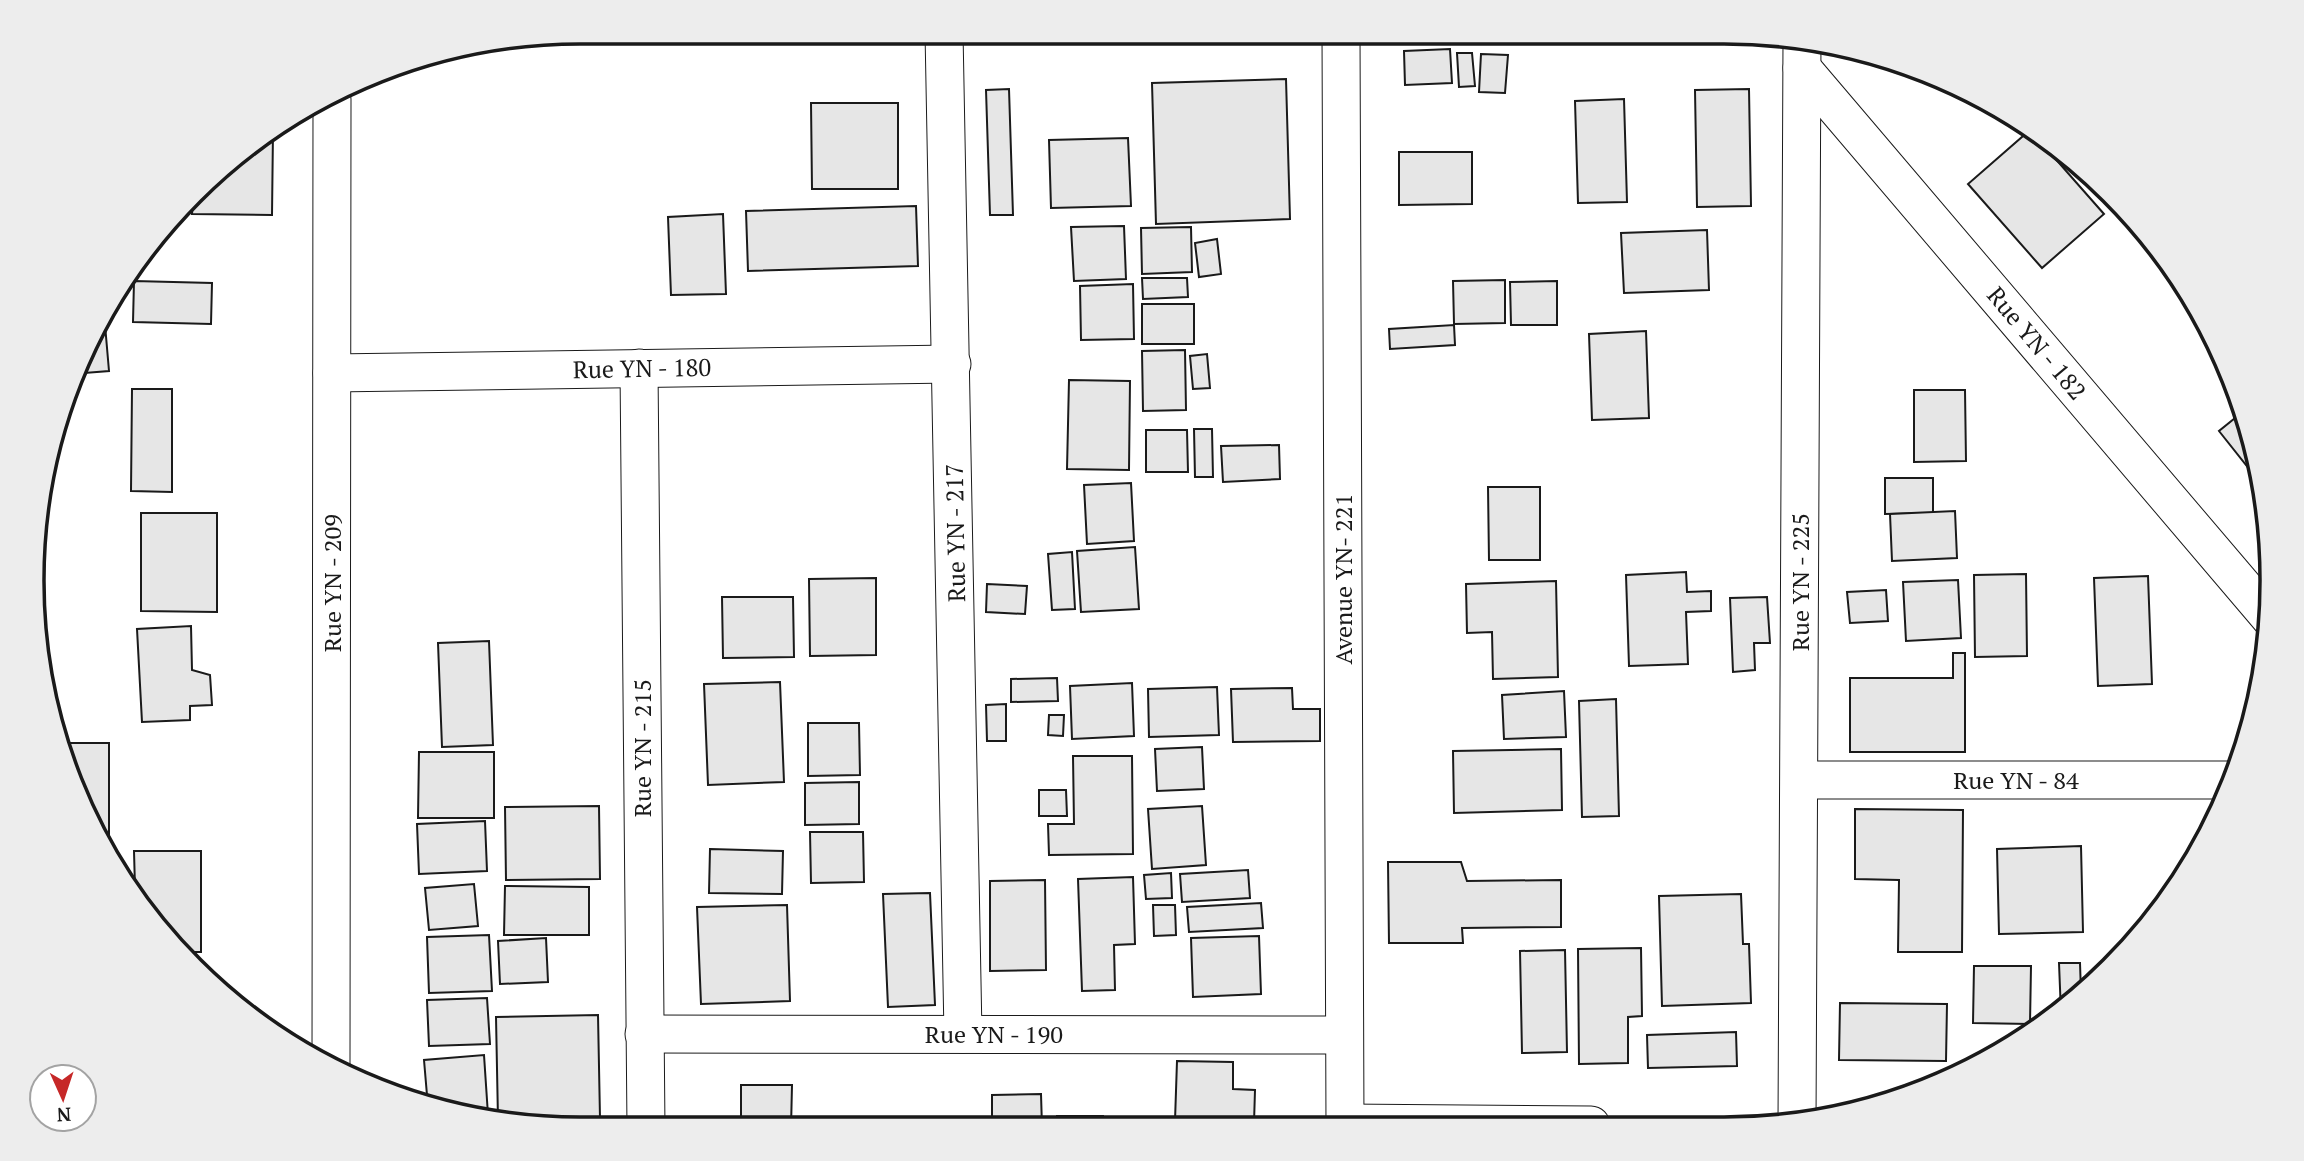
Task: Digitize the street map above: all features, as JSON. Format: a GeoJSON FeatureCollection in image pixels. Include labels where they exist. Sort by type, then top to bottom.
{"type":"FeatureCollection","features":[{"type":"Feature","properties":{"kind":"street","name":"Rue YN - 217"},"geometry":{"type":"LineString","coordinates":[[944,44],[963,1034]]}},
{"type":"Feature","properties":{"kind":"street","name":"Avenue YN- 221"},"geometry":{"type":"LineString","coordinates":[[1341,44],[1345,1117]]}},
{"type":"Feature","properties":{"kind":"street","name":"Rue YN - 182"},"geometry":{"type":"LineString","coordinates":[[1802,54],[2259,605]]}},
{"type":"Feature","properties":{"kind":"street","name":"Rue YN - 225"},"geometry":{"type":"LineString","coordinates":[[1797,1112],[1802,54]]}},
{"type":"Feature","properties":{"kind":"street","name":"Rue YN - 209"},"geometry":{"type":"LineString","coordinates":[[331,1055],[332,105]]}},
{"type":"Feature","properties":{"kind":"street","name":"Rue YN - 180"},"geometry":{"type":"LineString","coordinates":[[332,373],[952,364]]}},
{"type":"Feature","properties":{"kind":"street","name":"Rue YN - 215"},"geometry":{"type":"LineString","coordinates":[[639,368],[646,1117]]}},
{"type":"Feature","properties":{"kind":"street","name":"Rue YN - 84"},"geometry":{"type":"LineString","coordinates":[[1800,780],[2221,780]]}},
{"type":"Feature","properties":{"kind":"street","name":"Rue YN - 190"},"geometry":{"type":"LineString","coordinates":[[644,1034],[1344,1035]]}},
{"type":"Feature","properties":{"kind":"building"},"geometry":{"type":"Polygon","coordinates":[[[1450,49],[1452,83],[1405,85],[1404,51],[1450,49]]]}},
{"type":"Feature","properties":{"kind":"building"},"geometry":{"type":"Polygon","coordinates":[[[1457,53],[1472,53],[1475,86],[1459,87],[1457,53]]]}},
{"type":"Feature","properties":{"kind":"building"},"geometry":{"type":"Polygon","coordinates":[[[1481,54],[1508,55],[1505,93],[1479,92],[1481,54]]]}},
{"type":"Feature","properties":{"kind":"building"},"geometry":{"type":"Polygon","coordinates":[[[1286,79],[1290,219],[1156,224],[1152,83],[1286,79]]]}},
{"type":"Feature","properties":{"kind":"building"},"geometry":{"type":"Polygon","coordinates":[[[1009,89],[1013,215],[990,215],[986,90],[1009,89]]]}},
{"type":"Feature","properties":{"kind":"building"},"geometry":{"type":"Polygon","coordinates":[[[1749,89],[1751,206],[1697,207],[1695,90],[1749,89]]]}},
{"type":"Feature","properties":{"kind":"building"},"geometry":{"type":"Polygon","coordinates":[[[1624,99],[1627,202],[1578,203],[1575,101],[1624,99]]]}},
{"type":"Feature","properties":{"kind":"building"},"geometry":{"type":"Polygon","coordinates":[[[811,103],[898,103],[898,189],[812,189],[811,103]]]}},
{"type":"Feature","properties":{"kind":"building"},"geometry":{"type":"Polygon","coordinates":[[[2024,135],[2057,161],[2104,214],[2042,268],[1968,184],[2024,135]]]}},
{"type":"Feature","properties":{"kind":"building"},"geometry":{"type":"Polygon","coordinates":[[[1128,138],[1131,206],[1051,208],[1049,140],[1128,138]]]}},
{"type":"Feature","properties":{"kind":"building"},"geometry":{"type":"Polygon","coordinates":[[[273,141],[272,215],[192,214],[201,201],[227,177],[273,141]]]}},
{"type":"Feature","properties":{"kind":"building"},"geometry":{"type":"Polygon","coordinates":[[[1399,152],[1472,152],[1472,204],[1399,205],[1399,152]]]}},
{"type":"Feature","properties":{"kind":"building"},"geometry":{"type":"Polygon","coordinates":[[[916,206],[918,266],[748,271],[746,211],[916,206]]]}},
{"type":"Feature","properties":{"kind":"building"},"geometry":{"type":"Polygon","coordinates":[[[723,214],[726,294],[671,295],[668,217],[723,214]]]}},
{"type":"Feature","properties":{"kind":"building"},"geometry":{"type":"Polygon","coordinates":[[[1124,226],[1126,279],[1074,281],[1071,227],[1124,226]]]}},
{"type":"Feature","properties":{"kind":"building"},"geometry":{"type":"Polygon","coordinates":[[[1191,227],[1192,272],[1142,274],[1141,228],[1191,227]]]}},
{"type":"Feature","properties":{"kind":"building"},"geometry":{"type":"Polygon","coordinates":[[[1707,230],[1709,290],[1624,293],[1621,233],[1707,230]]]}},
{"type":"Feature","properties":{"kind":"building"},"geometry":{"type":"Polygon","coordinates":[[[1217,239],[1221,274],[1199,277],[1195,243],[1217,239]]]}},
{"type":"Feature","properties":{"kind":"building"},"geometry":{"type":"Polygon","coordinates":[[[1142,278],[1187,278],[1188,297],[1143,299],[1142,278]]]}},
{"type":"Feature","properties":{"kind":"building"},"geometry":{"type":"Polygon","coordinates":[[[1505,280],[1505,323],[1454,324],[1453,281],[1505,280]]]}},
{"type":"Feature","properties":{"kind":"building"},"geometry":{"type":"Polygon","coordinates":[[[135,281],[212,283],[211,324],[133,322],[135,281]]]}},
{"type":"Feature","properties":{"kind":"building"},"geometry":{"type":"Polygon","coordinates":[[[1557,281],[1557,325],[1511,325],[1510,282],[1557,281]]]}},
{"type":"Feature","properties":{"kind":"building"},"geometry":{"type":"Polygon","coordinates":[[[1133,284],[1134,339],[1081,340],[1080,286],[1133,284]]]}},
{"type":"Feature","properties":{"kind":"building"},"geometry":{"type":"Polygon","coordinates":[[[1142,304],[1194,304],[1194,344],[1142,344],[1142,304]]]}},
{"type":"Feature","properties":{"kind":"building"},"geometry":{"type":"Polygon","coordinates":[[[1454,325],[1455,345],[1390,349],[1389,329],[1454,325]]]}},
{"type":"Feature","properties":{"kind":"building"},"geometry":{"type":"Polygon","coordinates":[[[106,331],[109,371],[86,373],[106,331]]]}},
{"type":"Feature","properties":{"kind":"building"},"geometry":{"type":"Polygon","coordinates":[[[1646,331],[1649,418],[1592,420],[1589,334],[1646,331]]]}},
{"type":"Feature","properties":{"kind":"building"},"geometry":{"type":"Polygon","coordinates":[[[1185,350],[1186,410],[1143,411],[1142,351],[1185,350]]]}},
{"type":"Feature","properties":{"kind":"building"},"geometry":{"type":"Polygon","coordinates":[[[1207,354],[1210,388],[1193,389],[1190,356],[1207,354]]]}},
{"type":"Feature","properties":{"kind":"building"},"geometry":{"type":"Polygon","coordinates":[[[1069,380],[1130,381],[1129,470],[1067,469],[1069,380]]]}},
{"type":"Feature","properties":{"kind":"building"},"geometry":{"type":"Polygon","coordinates":[[[132,389],[172,389],[172,492],[131,491],[132,389]]]}},
{"type":"Feature","properties":{"kind":"building"},"geometry":{"type":"Polygon","coordinates":[[[1914,390],[1965,390],[1966,461],[1914,462],[1914,390]]]}},
{"type":"Feature","properties":{"kind":"building"},"geometry":{"type":"Polygon","coordinates":[[[2235,418],[2248,467],[2219,431],[2235,418]]]}},
{"type":"Feature","properties":{"kind":"building"},"geometry":{"type":"Polygon","coordinates":[[[1194,429],[1212,429],[1213,477],[1195,477],[1194,429]]]}},
{"type":"Feature","properties":{"kind":"building"},"geometry":{"type":"Polygon","coordinates":[[[1146,430],[1187,430],[1188,472],[1146,472],[1146,430]]]}},
{"type":"Feature","properties":{"kind":"building"},"geometry":{"type":"Polygon","coordinates":[[[1279,445],[1280,479],[1223,482],[1221,446],[1279,445]]]}},
{"type":"Feature","properties":{"kind":"building"},"geometry":{"type":"Polygon","coordinates":[[[1885,478],[1933,478],[1933,513],[1885,514],[1885,478]]]}},
{"type":"Feature","properties":{"kind":"building"},"geometry":{"type":"Polygon","coordinates":[[[1131,483],[1134,541],[1087,544],[1084,485],[1131,483]]]}},
{"type":"Feature","properties":{"kind":"building"},"geometry":{"type":"Polygon","coordinates":[[[1488,487],[1540,487],[1540,560],[1489,560],[1488,487]]]}},
{"type":"Feature","properties":{"kind":"building"},"geometry":{"type":"Polygon","coordinates":[[[1955,511],[1957,558],[1892,561],[1890,514],[1955,511]]]}},
{"type":"Feature","properties":{"kind":"building"},"geometry":{"type":"Polygon","coordinates":[[[141,513],[217,513],[217,612],[141,611],[141,513]]]}},
{"type":"Feature","properties":{"kind":"building"},"geometry":{"type":"Polygon","coordinates":[[[1135,547],[1139,609],[1081,612],[1077,551],[1135,547]]]}},
{"type":"Feature","properties":{"kind":"building"},"geometry":{"type":"Polygon","coordinates":[[[1072,552],[1075,609],[1052,610],[1048,554],[1072,552]]]}},
{"type":"Feature","properties":{"kind":"building"},"geometry":{"type":"Polygon","coordinates":[[[1686,572],[1687,592],[1711,591],[1711,611],[1686,612],[1688,664],[1629,666],[1626,575],[1686,572]]]}},
{"type":"Feature","properties":{"kind":"building"},"geometry":{"type":"Polygon","coordinates":[[[2026,574],[2027,656],[1975,657],[1974,575],[2026,574]]]}},
{"type":"Feature","properties":{"kind":"building"},"geometry":{"type":"Polygon","coordinates":[[[2148,576],[2152,684],[2098,686],[2094,578],[2148,576]]]}},
{"type":"Feature","properties":{"kind":"building"},"geometry":{"type":"Polygon","coordinates":[[[876,578],[876,655],[810,656],[809,579],[876,578]]]}},
{"type":"Feature","properties":{"kind":"building"},"geometry":{"type":"Polygon","coordinates":[[[1958,580],[1961,638],[1906,641],[1903,582],[1958,580]]]}},
{"type":"Feature","properties":{"kind":"building"},"geometry":{"type":"Polygon","coordinates":[[[1556,581],[1558,677],[1493,679],[1492,632],[1467,633],[1466,584],[1556,581]]]}},
{"type":"Feature","properties":{"kind":"building"},"geometry":{"type":"Polygon","coordinates":[[[987,584],[1027,586],[1025,614],[986,612],[987,584]]]}},
{"type":"Feature","properties":{"kind":"building"},"geometry":{"type":"Polygon","coordinates":[[[1886,590],[1888,621],[1850,623],[1847,592],[1886,590]]]}},
{"type":"Feature","properties":{"kind":"building"},"geometry":{"type":"Polygon","coordinates":[[[722,597],[793,597],[794,657],[723,658],[722,597]]]}},
{"type":"Feature","properties":{"kind":"building"},"geometry":{"type":"Polygon","coordinates":[[[1767,597],[1770,643],[1754,643],[1755,670],[1733,672],[1730,598],[1767,597]]]}},
{"type":"Feature","properties":{"kind":"building"},"geometry":{"type":"Polygon","coordinates":[[[191,626],[192,670],[210,675],[212,705],[190,706],[190,720],[142,722],[137,629],[191,626]]]}},
{"type":"Feature","properties":{"kind":"building"},"geometry":{"type":"Polygon","coordinates":[[[489,641],[493,745],[442,747],[438,643],[489,641]]]}},
{"type":"Feature","properties":{"kind":"building"},"geometry":{"type":"Polygon","coordinates":[[[1953,653],[1965,653],[1965,752],[1850,752],[1850,678],[1953,678],[1953,653]]]}},
{"type":"Feature","properties":{"kind":"building"},"geometry":{"type":"Polygon","coordinates":[[[1057,678],[1058,701],[1011,702],[1011,679],[1057,678]]]}},
{"type":"Feature","properties":{"kind":"building"},"geometry":{"type":"Polygon","coordinates":[[[780,682],[784,782],[708,785],[704,684],[780,682]]]}},
{"type":"Feature","properties":{"kind":"building"},"geometry":{"type":"Polygon","coordinates":[[[1132,683],[1134,736],[1072,739],[1070,686],[1132,683]]]}},
{"type":"Feature","properties":{"kind":"building"},"geometry":{"type":"Polygon","coordinates":[[[1217,687],[1219,735],[1149,737],[1148,689],[1217,687]]]}},
{"type":"Feature","properties":{"kind":"building"},"geometry":{"type":"Polygon","coordinates":[[[1292,688],[1293,709],[1320,709],[1320,741],[1233,742],[1231,689],[1292,688]]]}},
{"type":"Feature","properties":{"kind":"building"},"geometry":{"type":"Polygon","coordinates":[[[1564,691],[1566,737],[1504,739],[1502,695],[1564,691]]]}},
{"type":"Feature","properties":{"kind":"building"},"geometry":{"type":"Polygon","coordinates":[[[1616,699],[1619,816],[1582,817],[1579,701],[1616,699]]]}},
{"type":"Feature","properties":{"kind":"building"},"geometry":{"type":"Polygon","coordinates":[[[1006,704],[1006,741],[987,741],[986,705],[1006,704]]]}},
{"type":"Feature","properties":{"kind":"building"},"geometry":{"type":"Polygon","coordinates":[[[1049,715],[1064,715],[1063,736],[1048,735],[1049,715]]]}},
{"type":"Feature","properties":{"kind":"building"},"geometry":{"type":"Polygon","coordinates":[[[808,723],[859,723],[860,775],[808,776],[808,723]]]}},
{"type":"Feature","properties":{"kind":"building"},"geometry":{"type":"Polygon","coordinates":[[[69,743],[109,743],[109,836],[85,786],[69,743]]]}},
{"type":"Feature","properties":{"kind":"building"},"geometry":{"type":"Polygon","coordinates":[[[1202,747],[1204,789],[1157,791],[1155,749],[1202,747]]]}},
{"type":"Feature","properties":{"kind":"building"},"geometry":{"type":"Polygon","coordinates":[[[1561,749],[1562,810],[1454,813],[1453,751],[1561,749]]]}},
{"type":"Feature","properties":{"kind":"building"},"geometry":{"type":"Polygon","coordinates":[[[419,752],[494,752],[494,818],[418,818],[419,752]]]}},
{"type":"Feature","properties":{"kind":"building"},"geometry":{"type":"Polygon","coordinates":[[[1073,756],[1132,756],[1133,854],[1049,855],[1048,824],[1074,824],[1073,756]]]}},
{"type":"Feature","properties":{"kind":"building"},"geometry":{"type":"Polygon","coordinates":[[[859,782],[859,824],[805,825],[805,783],[859,782]]]}},
{"type":"Feature","properties":{"kind":"building"},"geometry":{"type":"Polygon","coordinates":[[[1039,790],[1066,790],[1067,816],[1039,816],[1039,790]]]}},
{"type":"Feature","properties":{"kind":"building"},"geometry":{"type":"Polygon","coordinates":[[[599,806],[600,879],[506,880],[505,807],[599,806]]]}},
{"type":"Feature","properties":{"kind":"building"},"geometry":{"type":"Polygon","coordinates":[[[1202,806],[1206,865],[1152,869],[1148,809],[1202,806]]]}},
{"type":"Feature","properties":{"kind":"building"},"geometry":{"type":"Polygon","coordinates":[[[1855,809],[1963,810],[1962,952],[1898,952],[1899,880],[1855,879],[1855,809]]]}},
{"type":"Feature","properties":{"kind":"building"},"geometry":{"type":"Polygon","coordinates":[[[485,821],[487,871],[419,874],[417,824],[485,821]]]}},
{"type":"Feature","properties":{"kind":"building"},"geometry":{"type":"Polygon","coordinates":[[[810,832],[863,832],[864,882],[811,883],[810,832]]]}},
{"type":"Feature","properties":{"kind":"building"},"geometry":{"type":"Polygon","coordinates":[[[2081,846],[2083,932],[1999,934],[1997,849],[2081,846]]]}},
{"type":"Feature","properties":{"kind":"building"},"geometry":{"type":"Polygon","coordinates":[[[710,849],[783,851],[782,894],[709,893],[710,849]]]}},
{"type":"Feature","properties":{"kind":"building"},"geometry":{"type":"Polygon","coordinates":[[[134,851],[201,851],[201,952],[194,952],[177,934],[135,880],[134,851]]]}},
{"type":"Feature","properties":{"kind":"building"},"geometry":{"type":"Polygon","coordinates":[[[1388,862],[1461,862],[1467,881],[1561,880],[1561,927],[1462,928],[1463,943],[1389,943],[1388,862]]]}},
{"type":"Feature","properties":{"kind":"building"},"geometry":{"type":"Polygon","coordinates":[[[1248,870],[1250,898],[1182,902],[1180,874],[1248,870]]]}},
{"type":"Feature","properties":{"kind":"building"},"geometry":{"type":"Polygon","coordinates":[[[1171,873],[1172,898],[1146,899],[1144,875],[1171,873]]]}},
{"type":"Feature","properties":{"kind":"building"},"geometry":{"type":"Polygon","coordinates":[[[1133,877],[1135,944],[1114,945],[1115,990],[1082,991],[1078,879],[1133,877]]]}},
{"type":"Feature","properties":{"kind":"building"},"geometry":{"type":"Polygon","coordinates":[[[1045,880],[1046,970],[990,971],[990,881],[1045,880]]]}},
{"type":"Feature","properties":{"kind":"building"},"geometry":{"type":"Polygon","coordinates":[[[474,884],[478,926],[429,930],[425,888],[474,884]]]}},
{"type":"Feature","properties":{"kind":"building"},"geometry":{"type":"Polygon","coordinates":[[[505,886],[589,887],[589,935],[504,935],[505,886]]]}},
{"type":"Feature","properties":{"kind":"building"},"geometry":{"type":"Polygon","coordinates":[[[930,893],[935,1005],[888,1007],[883,894],[930,893]]]}},
{"type":"Feature","properties":{"kind":"building"},"geometry":{"type":"Polygon","coordinates":[[[1741,894],[1743,944],[1749,944],[1751,1003],[1662,1006],[1659,896],[1741,894]]]}},
{"type":"Feature","properties":{"kind":"building"},"geometry":{"type":"Polygon","coordinates":[[[1261,903],[1263,928],[1189,932],[1187,907],[1261,903]]]}},
{"type":"Feature","properties":{"kind":"building"},"geometry":{"type":"Polygon","coordinates":[[[787,905],[790,1001],[701,1004],[697,907],[787,905]]]}},
{"type":"Feature","properties":{"kind":"building"},"geometry":{"type":"Polygon","coordinates":[[[1153,905],[1175,905],[1176,935],[1154,936],[1153,905]]]}},
{"type":"Feature","properties":{"kind":"building"},"geometry":{"type":"Polygon","coordinates":[[[489,935],[492,991],[429,993],[427,937],[489,935]]]}},
{"type":"Feature","properties":{"kind":"building"},"geometry":{"type":"Polygon","coordinates":[[[1259,936],[1261,994],[1193,997],[1191,938],[1259,936]]]}},
{"type":"Feature","properties":{"kind":"building"},"geometry":{"type":"Polygon","coordinates":[[[546,938],[548,982],[500,984],[498,941],[546,938]]]}},
{"type":"Feature","properties":{"kind":"building"},"geometry":{"type":"Polygon","coordinates":[[[1641,948],[1642,1016],[1628,1017],[1628,1063],[1579,1064],[1578,949],[1641,948]]]}},
{"type":"Feature","properties":{"kind":"building"},"geometry":{"type":"Polygon","coordinates":[[[1565,950],[1567,1052],[1522,1053],[1520,951],[1565,950]]]}},
{"type":"Feature","properties":{"kind":"building"},"geometry":{"type":"Polygon","coordinates":[[[2059,963],[2080,963],[2081,981],[2060,998],[2059,963]]]}},
{"type":"Feature","properties":{"kind":"building"},"geometry":{"type":"Polygon","coordinates":[[[1974,966],[2031,966],[2030,1021],[2026,1024],[1973,1023],[1974,966]]]}},
{"type":"Feature","properties":{"kind":"building"},"geometry":{"type":"Polygon","coordinates":[[[487,998],[490,1044],[429,1046],[427,1000],[487,998]]]}},
{"type":"Feature","properties":{"kind":"building"},"geometry":{"type":"Polygon","coordinates":[[[1840,1003],[1947,1004],[1946,1061],[1839,1060],[1840,1003]]]}},
{"type":"Feature","properties":{"kind":"building"},"geometry":{"type":"Polygon","coordinates":[[[598,1015],[600,1117],[545,1116],[498,1111],[496,1017],[598,1015]]]}},
{"type":"Feature","properties":{"kind":"building"},"geometry":{"type":"Polygon","coordinates":[[[1736,1032],[1737,1066],[1648,1068],[1647,1035],[1736,1032]]]}},
{"type":"Feature","properties":{"kind":"building"},"geometry":{"type":"Polygon","coordinates":[[[484,1055],[488,1109],[427,1095],[424,1060],[484,1055]]]}},
{"type":"Feature","properties":{"kind":"building"},"geometry":{"type":"Polygon","coordinates":[[[1177,1061],[1233,1062],[1233,1089],[1255,1090],[1254,1117],[1175,1117],[1177,1061]]]}},
{"type":"Feature","properties":{"kind":"building"},"geometry":{"type":"Polygon","coordinates":[[[741,1085],[792,1085],[791,1117],[741,1117],[741,1085]]]}},
{"type":"Feature","properties":{"kind":"building"},"geometry":{"type":"Polygon","coordinates":[[[1041,1094],[1042,1117],[992,1117],[992,1095],[1041,1094]]]}},
{"type":"Feature","properties":{"kind":"building"},"geometry":{"type":"Polygon","coordinates":[[[1103,1116],[1103,1117],[1057,1117],[1103,1116]]]}}]}
